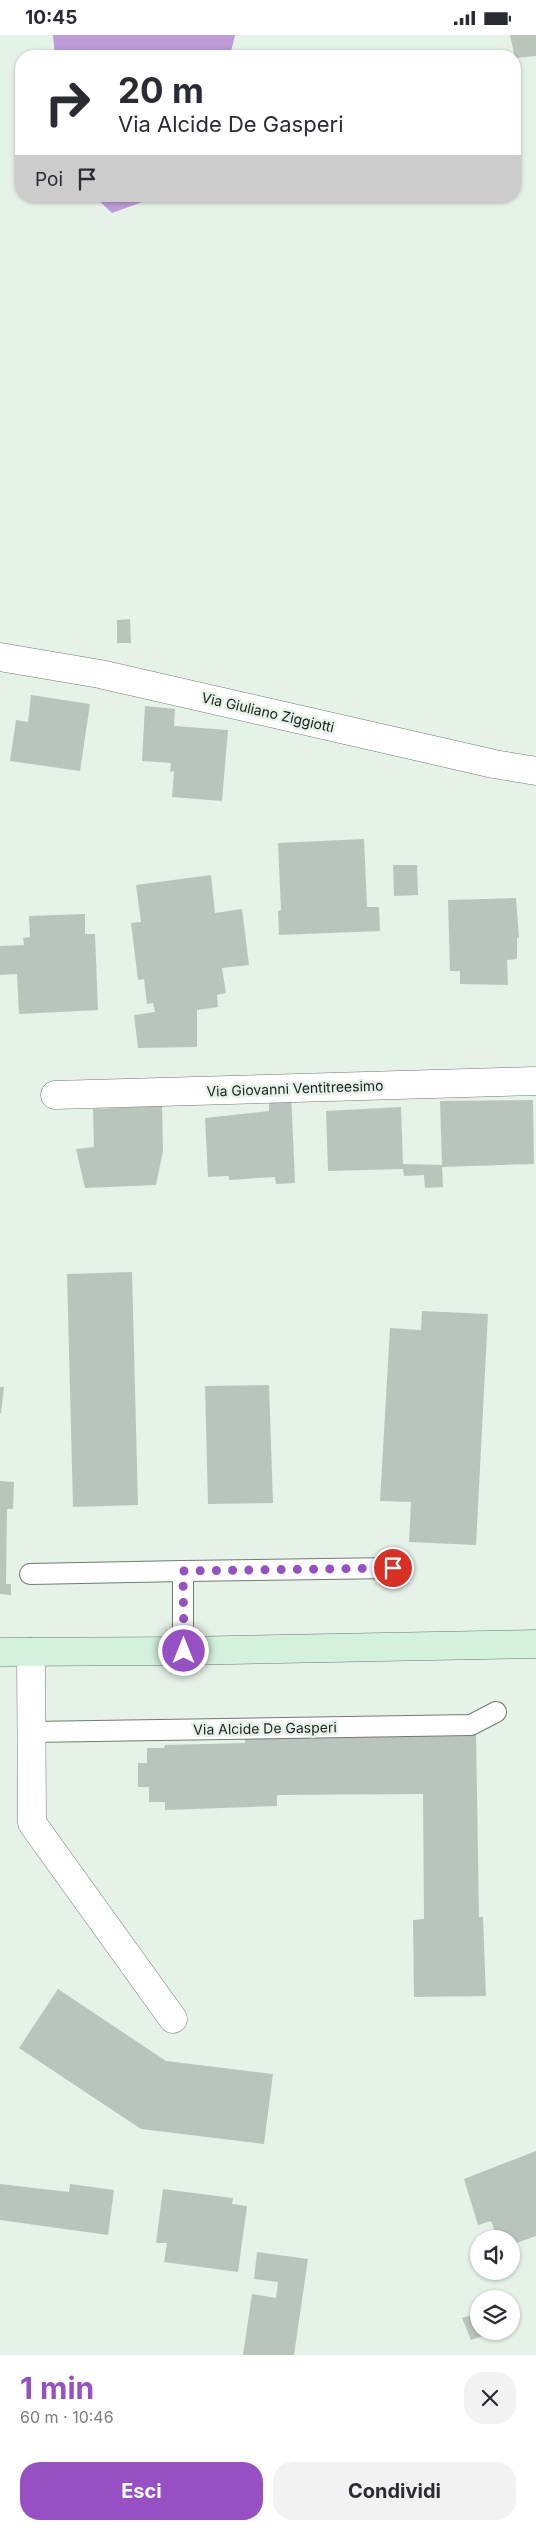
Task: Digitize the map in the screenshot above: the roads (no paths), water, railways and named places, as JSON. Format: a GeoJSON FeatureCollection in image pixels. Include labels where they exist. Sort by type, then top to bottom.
{"type":"FeatureCollection","features":[{"type":"Feature","properties":{"kind":"street","name":"Via Giuliano Ziggiotti"},"geometry":{"type":"LineString","coordinates":[[0,657],[100,673],[494,764],[536,771]]}},
{"type":"Feature","properties":{"kind":"street","name":"Via Giovanni Ventitreesimo"},"geometry":{"type":"LineString","coordinates":[[55,1095],[536,1081]]}},
{"type":"Feature","properties":{"kind":"street"},"geometry":{"type":"LineString","coordinates":[[0,1652],[184,1651],[536,1644]]}},
{"type":"Feature","properties":{"kind":"street"},"geometry":{"type":"LineString","coordinates":[[30,1652],[32,1823],[173,2019]]}},
{"type":"Feature","properties":{"kind":"lane"},"geometry":{"type":"LineString","coordinates":[[30,1574],[393,1568]]}},
{"type":"Feature","properties":{"kind":"lane"},"geometry":{"type":"LineString","coordinates":[[183,1571],[184,1651]]}},
{"type":"Feature","properties":{"kind":"lane","name":"Via Alcide De Gasperi"},"geometry":{"type":"LineString","coordinates":[[31,1731],[472,1725],[496,1713]]}}]}
